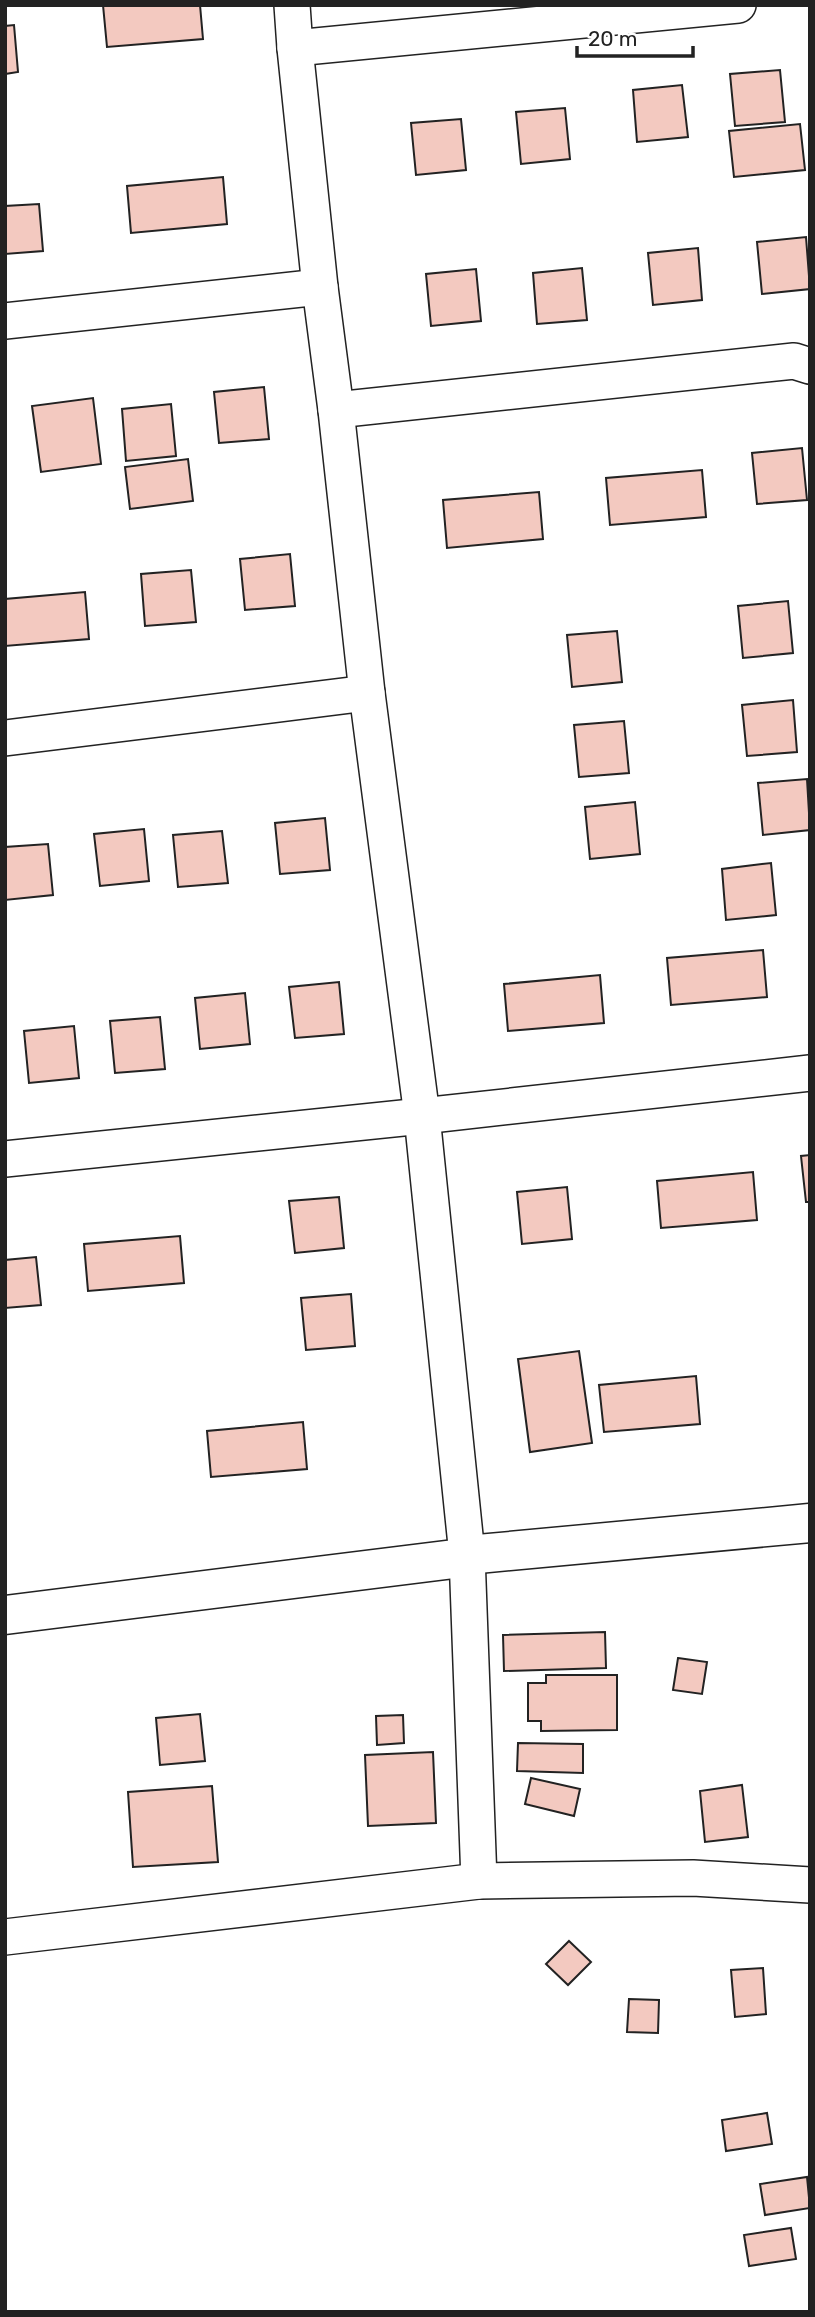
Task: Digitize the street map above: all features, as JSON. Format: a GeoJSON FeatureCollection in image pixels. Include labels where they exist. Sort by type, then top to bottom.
{"type":"FeatureCollection","features":[{"type":"Feature","properties":{"kind":"street"},"geometry":{"type":"LineString","coordinates":[[292,5],[320,287],[367,693],[422,1116],[467,1555],[479,1881]]}},
{"type":"Feature","properties":{"kind":"street"},"geometry":{"type":"LineString","coordinates":[[295,48],[738,5]]}},
{"type":"Feature","properties":{"kind":"street"},"geometry":{"type":"LineString","coordinates":[[5,321],[320,287]]}},
{"type":"Feature","properties":{"kind":"street"},"geometry":{"type":"LineString","coordinates":[[336,410],[794,362],[810,366]]}},
{"type":"Feature","properties":{"kind":"street"},"geometry":{"type":"LineString","coordinates":[[5,738],[367,693]]}},
{"type":"Feature","properties":{"kind":"street"},"geometry":{"type":"LineString","coordinates":[[5,1159],[810,1073]]}},
{"type":"Feature","properties":{"kind":"street"},"geometry":{"type":"LineString","coordinates":[[5,1615],[454,1559],[467,1555],[810,1524]]}},
{"type":"Feature","properties":{"kind":"street"},"geometry":{"type":"LineString","coordinates":[[5,1937],[479,1881],[693,1878],[810,1885]]}},
{"type":"Feature","properties":{"kind":"building"},"geometry":{"type":"Polygon","coordinates":[[[103,5],[200,5],[203,39],[107,47],[103,5]]]}},
{"type":"Feature","properties":{"kind":"building"},"geometry":{"type":"Polygon","coordinates":[[[14,25],[18,72],[5,74],[5,26],[14,25]]]}},
{"type":"Feature","properties":{"kind":"building"},"geometry":{"type":"Polygon","coordinates":[[[780,70],[785,122],[735,126],[730,74],[780,70]]]}},
{"type":"Feature","properties":{"kind":"building"},"geometry":{"type":"Polygon","coordinates":[[[682,85],[688,137],[637,142],[633,90],[682,85]]]}},
{"type":"Feature","properties":{"kind":"building"},"geometry":{"type":"Polygon","coordinates":[[[565,108],[570,159],[521,164],[516,112],[565,108]]]}},
{"type":"Feature","properties":{"kind":"building"},"geometry":{"type":"Polygon","coordinates":[[[461,119],[466,170],[416,175],[411,123],[461,119]]]}},
{"type":"Feature","properties":{"kind":"building"},"geometry":{"type":"Polygon","coordinates":[[[800,124],[805,170],[734,177],[729,131],[800,124]]]}},
{"type":"Feature","properties":{"kind":"building"},"geometry":{"type":"Polygon","coordinates":[[[223,177],[227,224],[131,233],[127,186],[223,177]]]}},
{"type":"Feature","properties":{"kind":"building"},"geometry":{"type":"Polygon","coordinates":[[[39,204],[43,251],[5,254],[5,206],[39,204]]]}},
{"type":"Feature","properties":{"kind":"building"},"geometry":{"type":"Polygon","coordinates":[[[806,237],[810,289],[762,294],[757,242],[806,237]]]}},
{"type":"Feature","properties":{"kind":"building"},"geometry":{"type":"Polygon","coordinates":[[[698,248],[702,300],[653,305],[648,253],[698,248]]]}},
{"type":"Feature","properties":{"kind":"building"},"geometry":{"type":"Polygon","coordinates":[[[582,268],[587,320],[537,324],[533,273],[582,268]]]}},
{"type":"Feature","properties":{"kind":"building"},"geometry":{"type":"Polygon","coordinates":[[[476,269],[481,321],[431,326],[426,274],[476,269]]]}},
{"type":"Feature","properties":{"kind":"building"},"geometry":{"type":"Polygon","coordinates":[[[264,387],[269,439],[219,443],[214,392],[264,387]]]}},
{"type":"Feature","properties":{"kind":"building"},"geometry":{"type":"Polygon","coordinates":[[[93,398],[101,464],[41,472],[32,406],[93,398]]]}},
{"type":"Feature","properties":{"kind":"building"},"geometry":{"type":"Polygon","coordinates":[[[171,404],[176,456],[126,461],[122,409],[171,404]]]}},
{"type":"Feature","properties":{"kind":"building"},"geometry":{"type":"Polygon","coordinates":[[[802,448],[807,500],[757,504],[752,453],[802,448]]]}},
{"type":"Feature","properties":{"kind":"building"},"geometry":{"type":"Polygon","coordinates":[[[188,459],[193,501],[130,509],[125,467],[188,459]]]}},
{"type":"Feature","properties":{"kind":"building"},"geometry":{"type":"Polygon","coordinates":[[[702,470],[706,517],[610,525],[606,478],[702,470]]]}},
{"type":"Feature","properties":{"kind":"building"},"geometry":{"type":"Polygon","coordinates":[[[539,492],[543,539],[447,548],[443,500],[539,492]]]}},
{"type":"Feature","properties":{"kind":"building"},"geometry":{"type":"Polygon","coordinates":[[[290,554],[295,606],[245,610],[240,559],[290,554]]]}},
{"type":"Feature","properties":{"kind":"building"},"geometry":{"type":"Polygon","coordinates":[[[191,570],[196,622],[145,626],[141,574],[191,570]]]}},
{"type":"Feature","properties":{"kind":"building"},"geometry":{"type":"Polygon","coordinates":[[[85,592],[89,639],[5,646],[5,599],[85,592]]]}},
{"type":"Feature","properties":{"kind":"building"},"geometry":{"type":"Polygon","coordinates":[[[788,601],[793,653],[743,658],[738,606],[788,601]]]}},
{"type":"Feature","properties":{"kind":"building"},"geometry":{"type":"Polygon","coordinates":[[[617,631],[622,682],[572,687],[567,635],[617,631]]]}},
{"type":"Feature","properties":{"kind":"building"},"geometry":{"type":"Polygon","coordinates":[[[793,700],[797,752],[747,756],[742,705],[793,700]]]}},
{"type":"Feature","properties":{"kind":"building"},"geometry":{"type":"Polygon","coordinates":[[[624,721],[629,773],[579,777],[574,725],[624,721]]]}},
{"type":"Feature","properties":{"kind":"building"},"geometry":{"type":"Polygon","coordinates":[[[807,779],[810,830],[763,835],[758,783],[807,779]]]}},
{"type":"Feature","properties":{"kind":"building"},"geometry":{"type":"Polygon","coordinates":[[[635,802],[640,854],[590,859],[585,807],[635,802]]]}},
{"type":"Feature","properties":{"kind":"building"},"geometry":{"type":"Polygon","coordinates":[[[325,818],[330,870],[280,874],[275,823],[325,818]]]}},
{"type":"Feature","properties":{"kind":"building"},"geometry":{"type":"Polygon","coordinates":[[[144,829],[149,881],[100,886],[94,834],[144,829]]]}},
{"type":"Feature","properties":{"kind":"building"},"geometry":{"type":"Polygon","coordinates":[[[222,831],[228,883],[178,887],[173,835],[222,831]]]}},
{"type":"Feature","properties":{"kind":"building"},"geometry":{"type":"Polygon","coordinates":[[[48,844],[53,895],[5,900],[5,847],[48,844]]]}},
{"type":"Feature","properties":{"kind":"building"},"geometry":{"type":"Polygon","coordinates":[[[771,863],[776,915],[726,920],[722,869],[771,863]]]}},
{"type":"Feature","properties":{"kind":"building"},"geometry":{"type":"Polygon","coordinates":[[[763,950],[767,997],[671,1005],[667,958],[763,950]]]}},
{"type":"Feature","properties":{"kind":"building"},"geometry":{"type":"Polygon","coordinates":[[[600,975],[604,1023],[508,1031],[504,984],[600,975]]]}},
{"type":"Feature","properties":{"kind":"building"},"geometry":{"type":"Polygon","coordinates":[[[339,982],[344,1034],[295,1038],[289,987],[339,982]]]}},
{"type":"Feature","properties":{"kind":"building"},"geometry":{"type":"Polygon","coordinates":[[[245,993],[250,1044],[200,1049],[195,998],[245,993]]]}},
{"type":"Feature","properties":{"kind":"building"},"geometry":{"type":"Polygon","coordinates":[[[160,1017],[165,1069],[115,1073],[110,1021],[160,1017]]]}},
{"type":"Feature","properties":{"kind":"building"},"geometry":{"type":"Polygon","coordinates":[[[74,1026],[79,1078],[29,1083],[24,1031],[74,1026]]]}},
{"type":"Feature","properties":{"kind":"building"},"geometry":{"type":"Polygon","coordinates":[[[810,1155],[810,1202],[806,1202],[801,1156],[810,1155]]]}},
{"type":"Feature","properties":{"kind":"building"},"geometry":{"type":"Polygon","coordinates":[[[753,1172],[757,1220],[661,1228],[657,1181],[753,1172]]]}},
{"type":"Feature","properties":{"kind":"building"},"geometry":{"type":"Polygon","coordinates":[[[567,1187],[572,1239],[522,1244],[517,1192],[567,1187]]]}},
{"type":"Feature","properties":{"kind":"building"},"geometry":{"type":"Polygon","coordinates":[[[339,1197],[344,1248],[295,1253],[289,1201],[339,1197]]]}},
{"type":"Feature","properties":{"kind":"building"},"geometry":{"type":"Polygon","coordinates":[[[180,1236],[184,1283],[88,1291],[84,1244],[180,1236]]]}},
{"type":"Feature","properties":{"kind":"building"},"geometry":{"type":"Polygon","coordinates":[[[36,1257],[41,1305],[5,1308],[5,1260],[36,1257]]]}},
{"type":"Feature","properties":{"kind":"building"},"geometry":{"type":"Polygon","coordinates":[[[351,1294],[355,1346],[306,1350],[301,1298],[351,1294]]]}},
{"type":"Feature","properties":{"kind":"building"},"geometry":{"type":"Polygon","coordinates":[[[579,1351],[592,1443],[530,1452],[518,1359],[579,1351]]]}},
{"type":"Feature","properties":{"kind":"building"},"geometry":{"type":"Polygon","coordinates":[[[696,1376],[700,1424],[604,1432],[599,1385],[696,1376]]]}},
{"type":"Feature","properties":{"kind":"building"},"geometry":{"type":"Polygon","coordinates":[[[303,1422],[307,1469],[211,1477],[207,1431],[303,1422]]]}},
{"type":"Feature","properties":{"kind":"building"},"geometry":{"type":"Polygon","coordinates":[[[605,1632],[606,1668],[504,1671],[503,1635],[605,1632]]]}},
{"type":"Feature","properties":{"kind":"building"},"geometry":{"type":"Polygon","coordinates":[[[678,1658],[707,1662],[702,1694],[673,1690],[678,1658]]]}},
{"type":"Feature","properties":{"kind":"building"},"geometry":{"type":"Polygon","coordinates":[[[546,1675],[617,1675],[617,1730],[541,1731],[541,1721],[528,1721],[528,1683],[546,1683],[546,1675]]]}},
{"type":"Feature","properties":{"kind":"building"},"geometry":{"type":"Polygon","coordinates":[[[200,1714],[205,1761],[160,1765],[156,1718],[200,1714]]]}},
{"type":"Feature","properties":{"kind":"building"},"geometry":{"type":"Polygon","coordinates":[[[403,1715],[404,1743],[377,1745],[376,1716],[403,1715]]]}},
{"type":"Feature","properties":{"kind":"building"},"geometry":{"type":"Polygon","coordinates":[[[518,1743],[583,1744],[583,1773],[517,1771],[518,1743]]]}},
{"type":"Feature","properties":{"kind":"building"},"geometry":{"type":"Polygon","coordinates":[[[433,1752],[436,1823],[368,1826],[365,1755],[433,1752]]]}},
{"type":"Feature","properties":{"kind":"building"},"geometry":{"type":"Polygon","coordinates":[[[531,1778],[580,1789],[574,1816],[525,1804],[531,1778]]]}},
{"type":"Feature","properties":{"kind":"building"},"geometry":{"type":"Polygon","coordinates":[[[742,1785],[748,1837],[705,1842],[700,1791],[742,1785]]]}},
{"type":"Feature","properties":{"kind":"building"},"geometry":{"type":"Polygon","coordinates":[[[212,1786],[218,1862],[133,1867],[128,1792],[212,1786]]]}},
{"type":"Feature","properties":{"kind":"building"},"geometry":{"type":"Polygon","coordinates":[[[569,1941],[591,1962],[568,1985],[546,1964],[569,1941]]]}},
{"type":"Feature","properties":{"kind":"building"},"geometry":{"type":"Polygon","coordinates":[[[763,1968],[766,2014],[735,2017],[731,1970],[763,1968]]]}},
{"type":"Feature","properties":{"kind":"building"},"geometry":{"type":"Polygon","coordinates":[[[629,1999],[659,2000],[658,2033],[627,2032],[629,1999]]]}},
{"type":"Feature","properties":{"kind":"building"},"geometry":{"type":"Polygon","coordinates":[[[767,2113],[772,2144],[726,2151],[722,2120],[767,2113]]]}},
{"type":"Feature","properties":{"kind":"building"},"geometry":{"type":"Polygon","coordinates":[[[807,2177],[810,2208],[765,2215],[760,2184],[807,2177]]]}},
{"type":"Feature","properties":{"kind":"building"},"geometry":{"type":"Polygon","coordinates":[[[791,2228],[796,2259],[749,2266],[744,2235],[791,2228]]]}}]}
